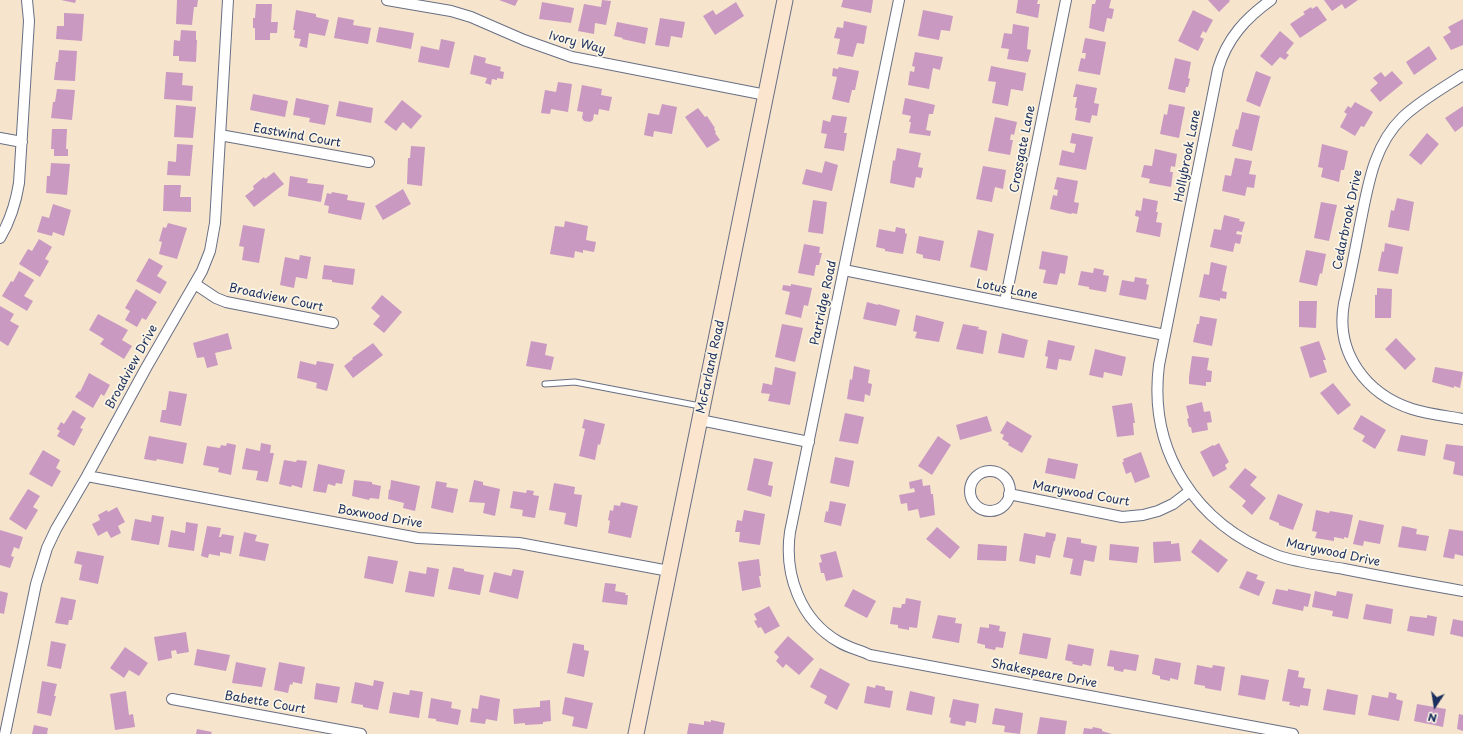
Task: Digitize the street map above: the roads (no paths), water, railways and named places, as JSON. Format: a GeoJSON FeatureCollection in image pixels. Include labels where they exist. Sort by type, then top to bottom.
{"type":"FeatureCollection","features":[{"type":"Feature","properties":{"kind":"street"},"geometry":{"type":"LineString","coordinates":[[0,238],[8,221],[17,194],[20,172],[29,21],[27,0]]}},
{"type":"Feature","properties":{"kind":"street","name":"Broadview Drive"},"geometry":{"type":"LineString","coordinates":[[5,734],[36,584],[43,557],[51,538],[195,284],[206,261],[214,234],[228,0]]}},
{"type":"Feature","properties":{"kind":"street","name":"Ivory Way"},"geometry":{"type":"LineString","coordinates":[[387,0],[471,17],[524,40],[572,57],[766,95]]}},
{"type":"Feature","properties":{"kind":"street","name":"McFarland Road"},"geometry":{"type":"LineString","coordinates":[[636,734],[785,0]]}},
{"type":"Feature","properties":{"kind":"street","name":"Partridge Road"},"geometry":{"type":"LineString","coordinates":[[805,609],[793,585],[788,548],[790,532],[899,0]]}},
{"type":"Feature","properties":{"kind":"street","name":"Crossgate Lane"},"geometry":{"type":"LineString","coordinates":[[1005,302],[1066,0]]}},
{"type":"Feature","properties":{"kind":"street","name":"Hollybrook Lane"},"geometry":{"type":"LineString","coordinates":[[1165,335],[1220,64],[1231,38],[1241,25],[1253,13],[1272,0]]}},
{"type":"Feature","properties":{"kind":"street","name":"Cedarbrook Drive"},"geometry":{"type":"LineString","coordinates":[[1463,75],[1402,118],[1385,140],[1377,155],[1370,176],[1343,308],[1345,343],[1354,364],[1371,386],[1383,396],[1412,409],[1463,419]]}},
{"type":"Feature","properties":{"kind":"street","name":"Eastwind Court"},"geometry":{"type":"LineString","coordinates":[[220,135],[369,162]]}},
{"type":"Feature","properties":{"kind":"street"},"geometry":{"type":"LineString","coordinates":[[0,138],[22,142]]}},
{"type":"Feature","properties":{"kind":"street","name":"Lotus Lane"},"geometry":{"type":"LineString","coordinates":[[844,270],[1165,335]]}},
{"type":"Feature","properties":{"kind":"street","name":"Broadview Court"},"geometry":{"type":"LineString","coordinates":[[195,284],[216,298],[226,302],[333,323]]}},
{"type":"Feature","properties":{"kind":"street","name":"Marywood Drive"},"geometry":{"type":"LineString","coordinates":[[1165,335],[1158,381],[1159,413],[1162,429],[1169,454],[1178,473],[1203,508],[1231,531],[1249,542],[1278,555],[1299,561],[1463,592]]}},
{"type":"Feature","properties":{"kind":"street"},"geometry":{"type":"LineString","coordinates":[[701,413],[809,442]]}},
{"type":"Feature","properties":{"kind":"street","name":"Boxwood Drive"},"geometry":{"type":"LineString","coordinates":[[87,476],[418,538],[519,543],[669,571]]}},
{"type":"Feature","properties":{"kind":"street","name":"Marywood Court"},"geometry":{"type":"LineString","coordinates":[[1009,494],[1122,517],[1143,515],[1158,511],[1173,504],[1190,491]]}},
{"type":"Feature","properties":{"kind":"street","name":"Shakespeare Drive"},"geometry":{"type":"LineString","coordinates":[[805,609],[819,626],[835,640],[850,648],[870,655],[1293,734]]}},
{"type":"Feature","properties":{"kind":"street","name":"Babette Court"},"geometry":{"type":"LineString","coordinates":[[172,699],[355,733]]}},
{"type":"Feature","properties":{"kind":"lane"},"geometry":{"type":"LineString","coordinates":[[545,384],[575,382],[701,413]]}}]}
